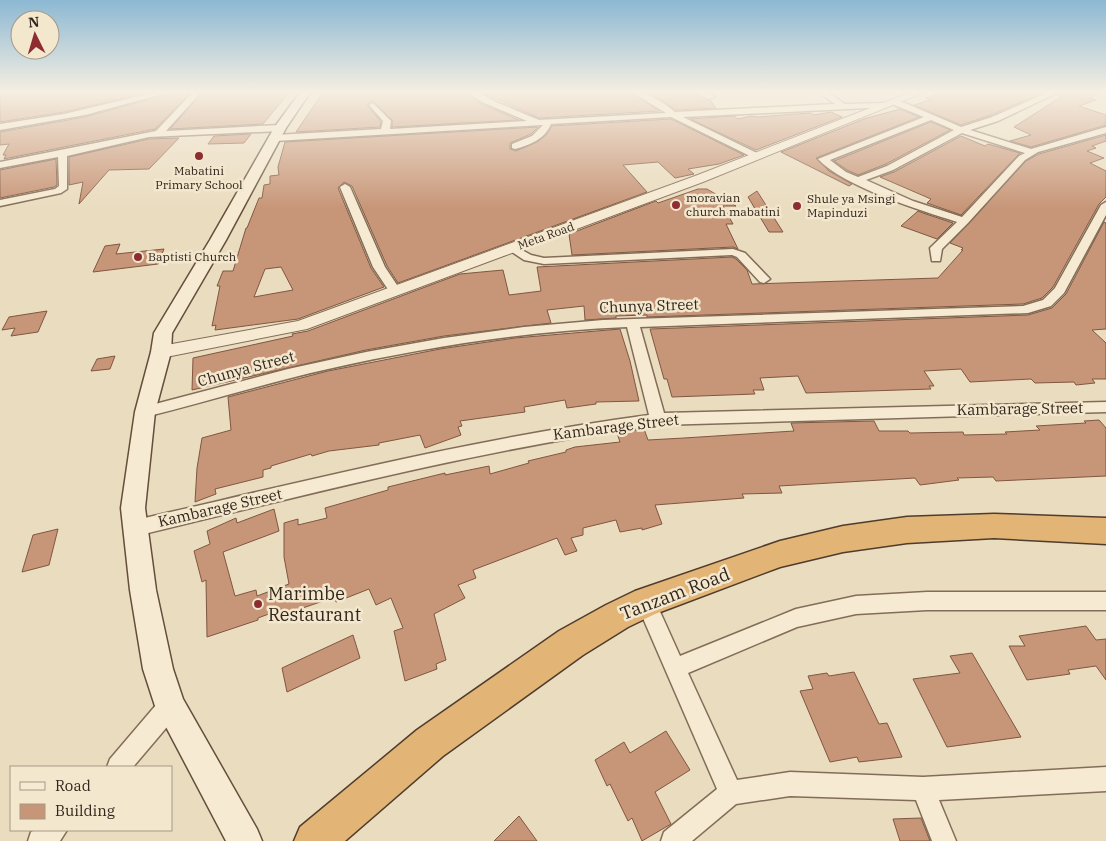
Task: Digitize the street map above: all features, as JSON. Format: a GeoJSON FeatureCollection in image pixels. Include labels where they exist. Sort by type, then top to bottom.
{"type":"FeatureCollection","features":[{"type":"Feature","properties":{"kind":"highway","name":"Tanzam Road"},"geometry":{"type":"LineString","coordinates":[[314,841],[430,743],[571,643],[617,616],[646,602],[780,554],[843,539],[907,530],[994,526],[1106,531]]}},
{"type":"Feature","properties":{"kind":"main road"},"geometry":{"type":"LineString","coordinates":[[245,841],[170,706],[158,669],[154,649],[143,590],[132,508],[145,412],[161,352],[163,333],[280,130]]}},
{"type":"Feature","properties":{"kind":"street"},"geometry":{"type":"LineString","coordinates":[[0,165],[159,133],[399,130]]}},
{"type":"Feature","properties":{"kind":"street"},"geometry":{"type":"LineString","coordinates":[[515,146],[536,137],[544,130]]}},
{"type":"Feature","properties":{"kind":"street"},"geometry":{"type":"LineString","coordinates":[[704,130],[756,156]]}},
{"type":"Feature","properties":{"kind":"street","name":"Meta Road"},"geometry":{"type":"LineString","coordinates":[[161,352],[301,325],[513,248],[823,130]]}},
{"type":"Feature","properties":{"kind":"street"},"geometry":{"type":"LineString","coordinates":[[898,130],[823,159],[843,174],[909,202],[964,221]]}},
{"type":"Feature","properties":{"kind":"street"},"geometry":{"type":"LineString","coordinates":[[858,180],[890,168],[961,130]]}},
{"type":"Feature","properties":{"kind":"street"},"geometry":{"type":"LineString","coordinates":[[962,130],[1032,152]]}},
{"type":"Feature","properties":{"kind":"street"},"geometry":{"type":"LineString","coordinates":[[936,259],[936,248],[964,221],[1022,158],[1032,152],[1105,130]]}},
{"type":"Feature","properties":{"kind":"street"},"geometry":{"type":"LineString","coordinates":[[0,203],[64,187],[62,154]]}},
{"type":"Feature","properties":{"kind":"street"},"geometry":{"type":"LineString","coordinates":[[345,187],[379,267],[395,291]]}},
{"type":"Feature","properties":{"kind":"street","name":"Chunya Street"},"geometry":{"type":"LineString","coordinates":[[145,412],[289,374],[437,343],[539,329],[919,312],[1024,310],[1047,303],[1060,290],[1106,205]]}},
{"type":"Feature","properties":{"kind":"street"},"geometry":{"type":"LineString","coordinates":[[513,248],[528,258],[544,261],[733,252],[742,255],[764,279]]}},
{"type":"Feature","properties":{"kind":"street"},"geometry":{"type":"LineString","coordinates":[[633,324],[658,419]]}},
{"type":"Feature","properties":{"kind":"street","name":"Kambarage Street"},"geometry":{"type":"LineString","coordinates":[[136,528],[277,494],[496,446],[602,426],[658,419],[1106,407]]}},
{"type":"Feature","properties":{"kind":"street"},"geometry":{"type":"LineString","coordinates":[[674,668],[796,618],[856,605],[927,601],[1106,601]]}},
{"type":"Feature","properties":{"kind":"street"},"geometry":{"type":"LineString","coordinates":[[646,602],[731,793]]}},
{"type":"Feature","properties":{"kind":"street"},"geometry":{"type":"LineString","coordinates":[[119,766],[170,706]]}},
{"type":"Feature","properties":{"kind":"street"},"geometry":{"type":"LineString","coordinates":[[673,841],[731,793],[790,784],[923,789],[1106,778]]}},
{"type":"Feature","properties":{"kind":"street"},"geometry":{"type":"LineString","coordinates":[[923,789],[944,841]]}},
{"type":"Feature","properties":{"kind":"street"},"geometry":{"type":"LineString","coordinates":[[40,841],[55,831]]}},
{"type":"Feature","properties":{"kind":"building"},"geometry":{"type":"Polygon","coordinates":[[[10,130],[149,130],[4,159],[6,155],[3,155],[9,144],[0,145],[0,132],[10,130]]]}},
{"type":"Feature","properties":{"kind":"building"},"geometry":{"type":"Polygon","coordinates":[[[297,130],[325,130],[296,132],[297,130]]]}},
{"type":"Feature","properties":{"kind":"building"},"geometry":{"type":"Polygon","coordinates":[[[483,130],[535,130],[531,134],[510,143],[510,149],[516,151],[537,142],[549,130],[694,130],[744,155],[719,164],[688,169],[694,174],[675,178],[658,162],[623,165],[647,192],[398,283],[387,266],[352,186],[344,182],[338,188],[371,268],[384,287],[298,319],[215,330],[216,325],[212,326],[220,286],[217,286],[223,271],[233,271],[246,228],[259,198],[262,198],[264,185],[270,184],[270,176],[279,175],[278,167],[285,142],[483,130]],[[281,267],[265,269],[254,297],[293,290],[281,267]]]}},
{"type":"Feature","properties":{"kind":"building"},"geometry":{"type":"Polygon","coordinates":[[[714,130],[807,130],[756,150],[714,130]]]}},
{"type":"Feature","properties":{"kind":"building"},"geometry":{"type":"Polygon","coordinates":[[[836,130],[886,130],[816,158],[829,171],[852,184],[849,186],[781,152],[836,130]]]}},
{"type":"Feature","properties":{"kind":"building"},"geometry":{"type":"Polygon","coordinates":[[[910,130],[950,130],[886,164],[858,175],[834,161],[910,130]]]}},
{"type":"Feature","properties":{"kind":"building"},"geometry":{"type":"Polygon","coordinates":[[[1021,130],[1088,130],[1031,147],[1010,141],[1031,135],[1021,130]]]}},
{"type":"Feature","properties":{"kind":"building"},"geometry":{"type":"Polygon","coordinates":[[[251,134],[244,143],[208,144],[214,136],[251,134]]]}},
{"type":"Feature","properties":{"kind":"building"},"geometry":{"type":"Polygon","coordinates":[[[1106,135],[1106,141],[1092,146],[1096,148],[1087,151],[1104,158],[1090,163],[1106,171],[1106,197],[1099,204],[1053,287],[1042,298],[1023,304],[647,317],[647,315],[616,316],[616,318],[585,320],[584,306],[547,310],[551,323],[444,336],[366,350],[192,390],[193,358],[293,336],[292,334],[308,331],[460,274],[503,270],[509,295],[541,291],[537,267],[732,257],[747,270],[752,284],[938,278],[963,250],[961,250],[963,248],[950,243],[1026,161],[1039,154],[1106,135]]]}},
{"type":"Feature","properties":{"kind":"building"},"geometry":{"type":"Polygon","coordinates":[[[961,136],[985,146],[988,144],[1020,153],[961,215],[927,203],[931,199],[880,177],[894,172],[961,136]]]}},
{"type":"Feature","properties":{"kind":"building"},"geometry":{"type":"Polygon","coordinates":[[[179,138],[149,169],[109,170],[79,204],[83,182],[69,185],[69,157],[149,139],[179,138]]]}},
{"type":"Feature","properties":{"kind":"building"},"geometry":{"type":"Polygon","coordinates":[[[56,159],[57,185],[0,198],[0,170],[56,159]]]}},
{"type":"Feature","properties":{"kind":"building"},"geometry":{"type":"Polygon","coordinates":[[[698,189],[707,189],[736,206],[723,206],[733,224],[726,224],[738,249],[733,247],[572,255],[569,234],[656,201],[658,203],[698,189]]]}},
{"type":"Feature","properties":{"kind":"building"},"geometry":{"type":"Polygon","coordinates":[[[757,191],[783,232],[769,232],[748,197],[757,191]]]}},
{"type":"Feature","properties":{"kind":"building"},"geometry":{"type":"Polygon","coordinates":[[[918,211],[953,223],[937,239],[901,226],[918,211]]]}},
{"type":"Feature","properties":{"kind":"building"},"geometry":{"type":"Polygon","coordinates":[[[1104,222],[1106,223],[1106,329],[1092,330],[1106,343],[1106,379],[1092,379],[1095,383],[1076,385],[1074,382],[1035,383],[1031,379],[970,382],[961,369],[924,371],[934,386],[929,386],[931,389],[806,393],[798,376],[760,378],[764,390],[753,390],[755,394],[672,397],[667,379],[664,379],[650,329],[1028,315],[1052,308],[1066,294],[1104,222]]]}},
{"type":"Feature","properties":{"kind":"building"},"geometry":{"type":"Polygon","coordinates":[[[120,244],[116,254],[164,249],[158,264],[93,272],[105,246],[120,244]]]}},
{"type":"Feature","properties":{"kind":"building"},"geometry":{"type":"Polygon","coordinates":[[[47,311],[38,332],[11,336],[15,328],[2,330],[9,317],[47,311]]]}},
{"type":"Feature","properties":{"kind":"building"},"geometry":{"type":"Polygon","coordinates":[[[620,329],[630,361],[639,401],[596,402],[596,404],[567,408],[565,400],[524,407],[525,412],[460,421],[462,426],[458,427],[461,435],[425,448],[420,435],[379,443],[379,445],[329,451],[312,456],[311,454],[271,466],[271,468],[263,470],[263,477],[215,489],[216,494],[195,502],[197,468],[202,438],[231,430],[228,397],[328,371],[440,349],[515,338],[620,329]]]}},
{"type":"Feature","properties":{"kind":"building"},"geometry":{"type":"Polygon","coordinates":[[[115,356],[110,369],[91,371],[97,359],[115,356]]]}},
{"type":"Feature","properties":{"kind":"building"},"geometry":{"type":"Polygon","coordinates":[[[1099,420],[1106,428],[1106,476],[996,481],[993,477],[957,478],[959,480],[920,485],[915,478],[779,486],[782,493],[742,494],[744,498],[655,505],[662,524],[642,530],[642,528],[620,532],[616,520],[583,528],[583,535],[571,538],[577,551],[565,555],[557,538],[473,570],[476,578],[458,585],[465,598],[434,614],[446,660],[436,664],[437,669],[405,681],[394,631],[403,628],[391,598],[376,605],[369,589],[336,602],[335,597],[282,615],[282,609],[258,618],[258,620],[207,637],[206,580],[202,582],[194,551],[210,544],[207,531],[236,518],[237,523],[274,509],[279,531],[223,552],[235,596],[256,590],[257,596],[289,584],[284,557],[284,523],[298,519],[298,525],[327,518],[325,508],[388,490],[388,487],[445,473],[445,475],[489,466],[490,474],[529,463],[528,461],[566,452],[566,450],[575,447],[620,442],[617,433],[644,429],[648,440],[794,431],[791,423],[874,421],[879,431],[908,431],[910,433],[963,432],[964,435],[1007,434],[1005,432],[1040,430],[1036,426],[1086,423],[1084,421],[1099,420]]]}},
{"type":"Feature","properties":{"kind":"building"},"geometry":{"type":"Polygon","coordinates":[[[58,529],[49,565],[22,572],[33,535],[58,529]]]}},
{"type":"Feature","properties":{"kind":"building"},"geometry":{"type":"Polygon","coordinates":[[[1086,626],[1096,640],[1106,639],[1106,680],[1096,666],[1068,670],[1070,674],[1027,680],[1009,646],[1025,646],[1019,636],[1086,626]]]}},
{"type":"Feature","properties":{"kind":"building"},"geometry":{"type":"Polygon","coordinates":[[[353,635],[360,658],[287,692],[282,668],[353,635]]]}},
{"type":"Feature","properties":{"kind":"building"},"geometry":{"type":"Polygon","coordinates":[[[972,653],[1021,737],[947,747],[913,679],[960,673],[950,656],[972,653]]]}},
{"type":"Feature","properties":{"kind":"building"},"geometry":{"type":"Polygon","coordinates":[[[854,672],[879,724],[887,723],[902,757],[859,762],[857,757],[830,762],[800,691],[813,689],[808,676],[827,673],[829,676],[854,672]]]}},
{"type":"Feature","properties":{"kind":"building"},"geometry":{"type":"Polygon","coordinates":[[[666,731],[690,770],[655,792],[671,824],[642,841],[632,818],[628,821],[610,784],[607,786],[595,760],[624,742],[630,753],[666,731]]]}},
{"type":"Feature","properties":{"kind":"building"},"geometry":{"type":"Polygon","coordinates":[[[519,816],[537,841],[494,841],[519,816]]]}},
{"type":"Feature","properties":{"kind":"building"},"geometry":{"type":"Polygon","coordinates":[[[921,818],[930,841],[900,841],[893,819],[921,818]]]}},
{"type":"Feature","properties":{"kind":"place","name":"Mabatini Primary School"},"geometry":{"type":"Point","coordinates":[199,156]}},
{"type":"Feature","properties":{"kind":"place","name":"moravian church mabatini"},"geometry":{"type":"Point","coordinates":[676,205]}},
{"type":"Feature","properties":{"kind":"place","name":"Shule ya Msingi Mapinduzi"},"geometry":{"type":"Point","coordinates":[797,206]}},
{"type":"Feature","properties":{"kind":"place","name":"Baptisti Church"},"geometry":{"type":"Point","coordinates":[138,257]}},
{"type":"Feature","properties":{"kind":"place","name":"Marimbe Restaurant"},"geometry":{"type":"Point","coordinates":[258,604]}}]}
